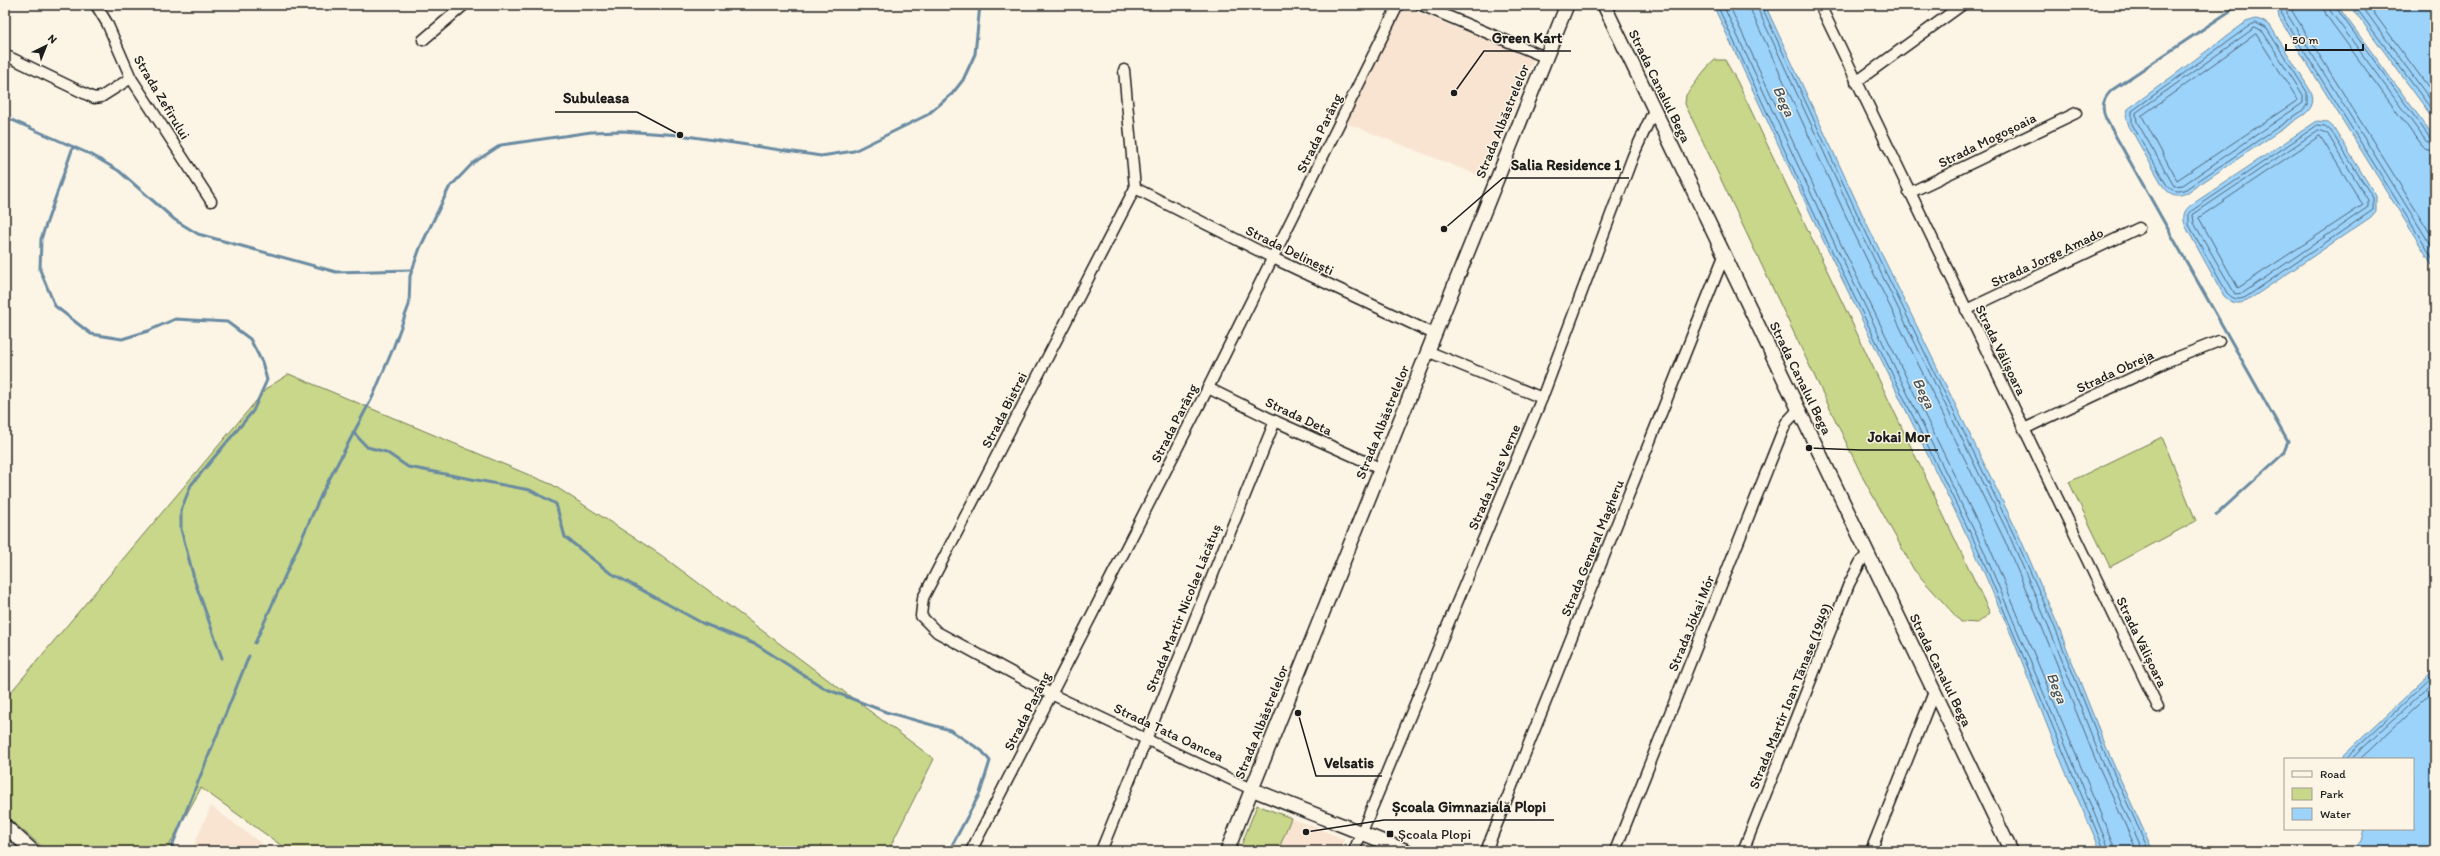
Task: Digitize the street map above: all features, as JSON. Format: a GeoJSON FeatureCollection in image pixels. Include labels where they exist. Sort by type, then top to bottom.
{"type":"FeatureCollection","features":[{"type":"Feature","properties":{"kind":"street","name":"Strada Zefirului"},"geometry":{"type":"LineString","coordinates":[[96,5],[107,22],[131,78],[211,201]]}},
{"type":"Feature","properties":{"kind":"street"},"geometry":{"type":"LineString","coordinates":[[423,40],[464,5]]}},
{"type":"Feature","properties":{"kind":"street","name":"Strada Parâng"},"geometry":{"type":"LineString","coordinates":[[971,851],[1208,388],[1398,5]]}},
{"type":"Feature","properties":{"kind":"street"},"geometry":{"type":"LineString","coordinates":[[1421,5],[1545,57]]}},
{"type":"Feature","properties":{"kind":"street","name":"Strada Albăstrelelor"},"geometry":{"type":"LineString","coordinates":[[1227,851],[1567,5]]}},
{"type":"Feature","properties":{"kind":"street","name":"Strada Canalul Bega"},"geometry":{"type":"LineString","coordinates":[[1604,5],[2011,851]]}},
{"type":"Feature","properties":{"kind":"street","name":"Strada Vălișoara"},"geometry":{"type":"LineString","coordinates":[[1820,5],[2158,707]]}},
{"type":"Feature","properties":{"kind":"street"},"geometry":{"type":"LineString","coordinates":[[1856,82],[1962,5]]}},
{"type":"Feature","properties":{"kind":"street"},"geometry":{"type":"LineString","coordinates":[[5,55],[94,98],[101,97],[131,78]]}},
{"type":"Feature","properties":{"kind":"street"},"geometry":{"type":"LineString","coordinates":[[1124,70],[1134,188]]}},
{"type":"Feature","properties":{"kind":"street","name":"Strada Jules Verne"},"geometry":{"type":"LineString","coordinates":[[1354,851],[1542,398],[1633,156],[1654,110]]}},
{"type":"Feature","properties":{"kind":"street","name":"Strada Mogoșoaia"},"geometry":{"type":"LineString","coordinates":[[1910,193],[2076,113]]}},
{"type":"Feature","properties":{"kind":"street","name":"Strada Delinești"},"geometry":{"type":"LineString","coordinates":[[1134,188],[1273,258],[1434,334]]}},
{"type":"Feature","properties":{"kind":"street","name":"Strada Bistrei"},"geometry":{"type":"LineString","coordinates":[[1052,694],[937,632],[921,616],[921,607],[923,598],[1134,188]]}},
{"type":"Feature","properties":{"kind":"street","name":"Strada Jorge Amado"},"geometry":{"type":"LineString","coordinates":[[1966,310],[2139,228]]}},
{"type":"Feature","properties":{"kind":"street","name":"Strada General Magheru"},"geometry":{"type":"LineString","coordinates":[[1486,851],[1724,256]]}},
{"type":"Feature","properties":{"kind":"street","name":"Strada Obreja"},"geometry":{"type":"LineString","coordinates":[[2024,429],[2168,361],[2219,341]]}},
{"type":"Feature","properties":{"kind":"street"},"geometry":{"type":"LineString","coordinates":[[1427,351],[1542,398]]}},
{"type":"Feature","properties":{"kind":"street","name":"Strada Deta"},"geometry":{"type":"LineString","coordinates":[[1208,388],[1275,421],[1380,468]]}},
{"type":"Feature","properties":{"kind":"street","name":"Strada Jókai Mór"},"geometry":{"type":"LineString","coordinates":[[1615,851],[1781,435],[1786,423],[1798,410]]}},
{"type":"Feature","properties":{"kind":"street","name":"Strada Martir Nicolae Lăcătuș"},"geometry":{"type":"LineString","coordinates":[[1101,851],[1145,738],[1275,421]]}},
{"type":"Feature","properties":{"kind":"street","name":"Strada Martir Ioan Tănase (1949)"},"geometry":{"type":"LineString","coordinates":[[1743,851],[1849,584],[1861,561],[1868,554]]}},
{"type":"Feature","properties":{"kind":"street"},"geometry":{"type":"LineString","coordinates":[[1871,851],[1934,692]]}},
{"type":"Feature","properties":{"kind":"street","name":"Strada Tata Oancea"},"geometry":{"type":"LineString","coordinates":[[1052,694],[1251,789],[1407,851]]}},
{"type":"Feature","properties":{"kind":"street"},"geometry":{"type":"LineString","coordinates":[[5,826],[33,851]]}},
{"type":"Feature","properties":{"kind":"shaded area"},"geometry":{"type":"Polygon","coordinates":[[[1404,7],[1534,58],[1485,178],[1346,123],[1404,7]]]}},
{"type":"Feature","properties":{"kind":"shaded area"},"geometry":{"type":"Polygon","coordinates":[[[211,806],[272,851],[191,851],[211,806]]]}},
{"type":"Feature","properties":{"kind":"shaded area"},"geometry":{"type":"Polygon","coordinates":[[[1291,818],[1345,839],[1340,851],[1278,851],[1291,818]]]}},
{"type":"Feature","properties":{"kind":"green space"},"geometry":{"type":"Polygon","coordinates":[[[1715,60],[1725,60],[1737,81],[1990,613],[1978,623],[1961,622],[1914,570],[1863,478],[1685,104],[1686,95],[1703,72],[1715,60]]]}},
{"type":"Feature","properties":{"kind":"green space"},"geometry":{"type":"Polygon","coordinates":[[[289,374],[553,485],[661,555],[934,759],[888,851],[289,851],[201,788],[166,851],[47,851],[5,815],[5,699],[267,388],[289,374]]]}},
{"type":"Feature","properties":{"kind":"green space"},"geometry":{"type":"Polygon","coordinates":[[[2162,437],[2196,521],[2110,567],[2069,482],[2162,437]]]}},
{"type":"Feature","properties":{"kind":"green space"},"geometry":{"type":"Polygon","coordinates":[[[1257,805],[1291,818],[1278,851],[1239,851],[1257,805]]]}},
{"type":"Feature","properties":{"kind":"water","name":"Bega"},"geometry":{"type":"Polygon","coordinates":[[[1713,5],[1765,5],[1865,220],[2018,533],[2056,621],[2107,750],[2153,851],[2101,851],[2064,768],[2013,639],[1975,552],[1823,240],[1713,5]]]}},
{"type":"Feature","properties":{"kind":"water"},"geometry":{"type":"Polygon","coordinates":[[[2277,5],[2337,5],[2435,138],[2435,269],[2279,18],[2277,5]]]}},
{"type":"Feature","properties":{"kind":"water"},"geometry":{"type":"Polygon","coordinates":[[[2350,5],[2435,5],[2435,121],[2350,5]]]}},
{"type":"Feature","properties":{"kind":"water"},"geometry":{"type":"Polygon","coordinates":[[[2256,19],[2263,21],[2271,27],[2310,90],[2313,100],[2310,109],[2305,114],[2188,192],[2181,195],[2174,195],[2168,192],[2163,186],[2129,126],[2126,116],[2128,109],[2246,22],[2256,19]]]}},
{"type":"Feature","properties":{"kind":"water"},"geometry":{"type":"Polygon","coordinates":[[[2317,121],[2327,122],[2334,128],[2376,196],[2376,211],[2371,217],[2247,301],[2241,303],[2232,302],[2224,296],[2186,227],[2184,221],[2185,212],[2188,207],[2317,121]]]}},
{"type":"Feature","properties":{"kind":"water"},"geometry":{"type":"Polygon","coordinates":[[[2435,669],[2435,851],[2352,851],[2361,841],[2364,830],[2414,830],[2414,758],[2341,758],[2435,669]]]}},
{"type":"Feature","properties":{"kind":"waterway"},"geometry":{"type":"LineString","coordinates":[[255,643],[322,493],[373,396],[392,351],[409,305],[410,276],[420,248],[449,188],[473,163],[501,145],[591,132],[622,131],[680,135],[821,156],[854,151],[927,115],[952,94],[963,80],[975,54],[980,5]]}},
{"type":"Feature","properties":{"kind":"waterway"},"geometry":{"type":"LineString","coordinates":[[2216,515],[2283,454],[2288,442],[2106,119],[2103,111],[2103,104],[2104,100],[2112,90],[2239,5]]}},
{"type":"Feature","properties":{"kind":"waterway"},"geometry":{"type":"LineString","coordinates":[[5,117],[92,155],[119,171],[175,220],[198,234],[336,272],[412,270]]}},
{"type":"Feature","properties":{"kind":"waterway"},"geometry":{"type":"LineString","coordinates":[[73,147],[41,239],[40,270],[55,306],[91,334],[122,339],[148,331],[175,319],[227,322],[250,339],[262,362],[267,380],[253,411],[191,485],[181,510],[181,529],[195,582],[222,658]]}},
{"type":"Feature","properties":{"kind":"waterway"},"geometry":{"type":"LineString","coordinates":[[353,432],[367,447],[386,452],[408,467],[530,490],[556,504],[565,537],[609,572],[702,623],[757,645],[824,688],[886,712],[950,730],[982,751],[990,761],[980,793],[949,851]]}},
{"type":"Feature","properties":{"kind":"waterway"},"geometry":{"type":"LineString","coordinates":[[170,851],[249,656]]}},
{"type":"Feature","properties":{"kind":"place","name":"Green Kart"},"geometry":{"type":"Point","coordinates":[1454,93]}},
{"type":"Feature","properties":{"kind":"place","name":"Subuleasa"},"geometry":{"type":"Point","coordinates":[680,135]}},
{"type":"Feature","properties":{"kind":"place","name":"Salia Residence 1"},"geometry":{"type":"Point","coordinates":[1444,229]}},
{"type":"Feature","properties":{"kind":"place","name":"Jokai Mor"},"geometry":{"type":"Point","coordinates":[1809,448]}},
{"type":"Feature","properties":{"kind":"place","name":"Velsatis"},"geometry":{"type":"Point","coordinates":[1298,713]}},
{"type":"Feature","properties":{"kind":"place","name":"Școala Gimnazială Plopi"},"geometry":{"type":"Point","coordinates":[1306,832]}},
{"type":"Feature","properties":{"kind":"place","name":"Școala Plopi"},"geometry":{"type":"Point","coordinates":[1390,834]}}]}
